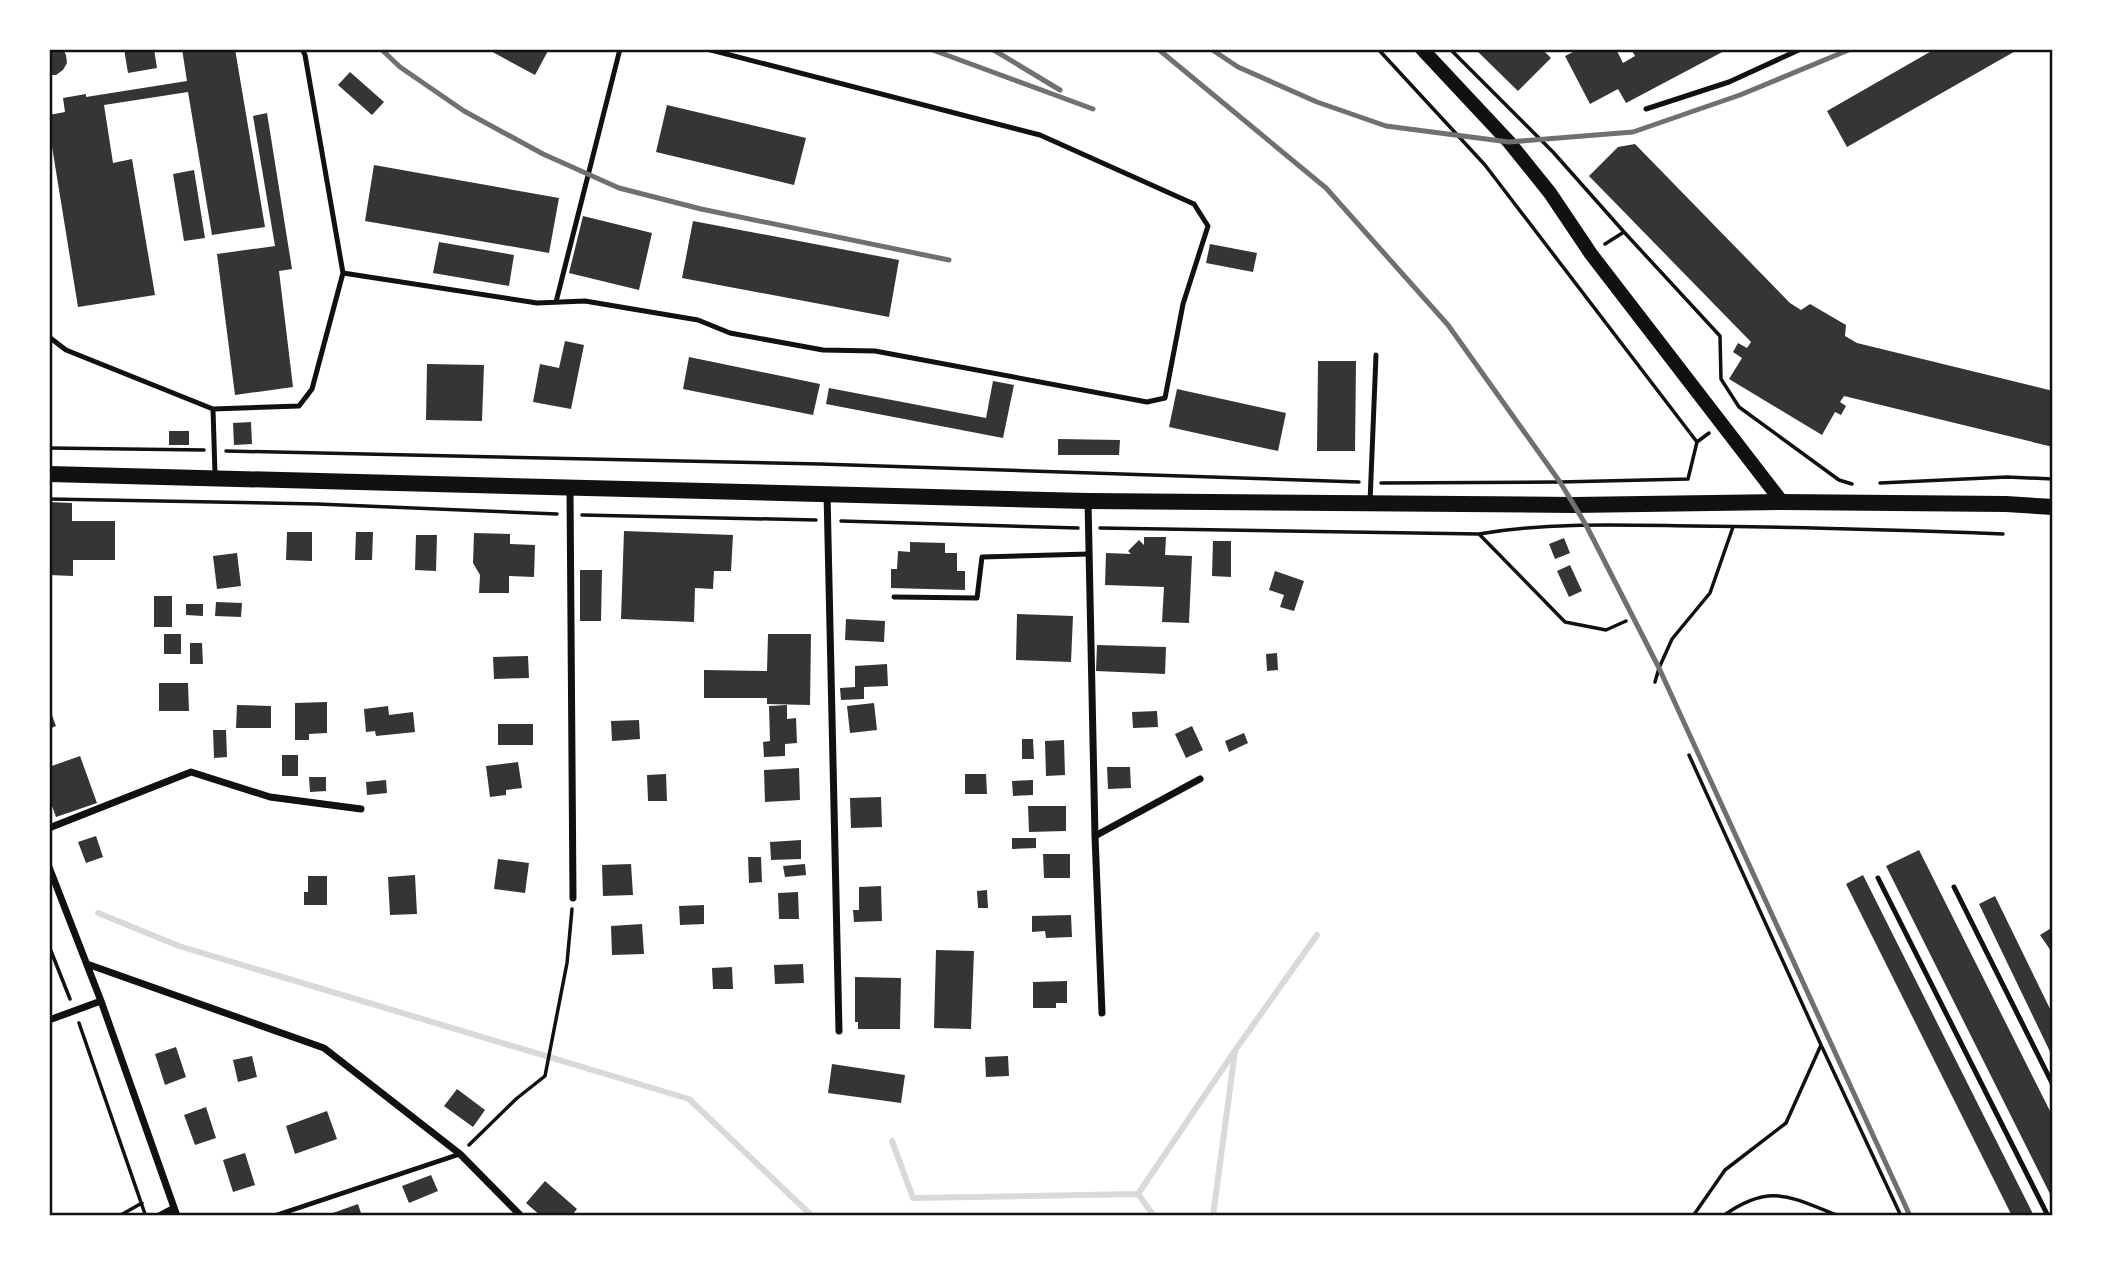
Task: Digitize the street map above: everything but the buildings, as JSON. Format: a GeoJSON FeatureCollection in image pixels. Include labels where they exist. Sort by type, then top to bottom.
{"type":"FeatureCollection","features":[{"type":"Feature","properties":{"kind":"main road"},"geometry":{"type":"LineString","coordinates":[[1422,49],[1509,142],[1550,193],[1591,254],[1783,502]]}},
{"type":"Feature","properties":{"kind":"main road"},"geometry":{"type":"LineString","coordinates":[[49,474],[1088,501],[1574,506],[1783,502],[2006,504],[2053,507]]}},
{"type":"Feature","properties":{"kind":"street"},"geometry":{"type":"LineString","coordinates":[[570,487],[573,898]]}},
{"type":"Feature","properties":{"kind":"street"},"geometry":{"type":"LineString","coordinates":[[827,493],[839,1031]]}},
{"type":"Feature","properties":{"kind":"street"},"geometry":{"type":"LineString","coordinates":[[1088,501],[1095,836],[1102,1013]]}},
{"type":"Feature","properties":{"kind":"street"},"geometry":{"type":"LineString","coordinates":[[49,828],[191,772],[270,797],[361,809]]}},
{"type":"Feature","properties":{"kind":"street"},"geometry":{"type":"LineString","coordinates":[[1095,836],[1200,779]]}},
{"type":"Feature","properties":{"kind":"street"},"geometry":{"type":"LineString","coordinates":[[49,867],[101,1001],[175,1212],[159,1216]]}},
{"type":"Feature","properties":{"kind":"street"},"geometry":{"type":"LineString","coordinates":[[87,964],[324,1048],[460,1154],[522,1216]]}},
{"type":"Feature","properties":{"kind":"street"},"geometry":{"type":"LineString","coordinates":[[49,1020],[101,1001]]}},
{"type":"Feature","properties":{"kind":"lane"},"geometry":{"type":"LineString","coordinates":[[49,337],[66,350],[213,409],[299,406],[312,389],[343,273],[302,49]]}},
{"type":"Feature","properties":{"kind":"lane"},"geometry":{"type":"LineString","coordinates":[[556,302],[620,49]]}},
{"type":"Feature","properties":{"kind":"lane"},"geometry":{"type":"LineString","coordinates":[[343,273],[537,303],[585,301],[698,320],[730,333],[809,348],[875,351],[1147,402],[1165,398],[1184,304],[1208,226],[1194,204],[1040,135],[707,49]]}},
{"type":"Feature","properties":{"kind":"lane"},"geometry":{"type":"LineString","coordinates":[[1646,109],[1729,82],[1801,49]]}},
{"type":"Feature","properties":{"kind":"lane"},"geometry":{"type":"LineString","coordinates":[[1370,504],[1376,355]]}},
{"type":"Feature","properties":{"kind":"lane"},"geometry":{"type":"LineString","coordinates":[[213,409],[215,478]]}},
{"type":"Feature","properties":{"kind":"lane"},"geometry":{"type":"LineString","coordinates":[[894,597],[977,598],[982,557],[1089,554]]}},
{"type":"Feature","properties":{"kind":"lane"},"geometry":{"type":"LineString","coordinates":[[1878,878],[2048,1216]]}},
{"type":"Feature","properties":{"kind":"lane"},"geometry":{"type":"LineString","coordinates":[[1954,887],[2053,1085]]}},
{"type":"Feature","properties":{"kind":"lane"},"geometry":{"type":"LineString","coordinates":[[274,1216],[460,1154]]}},
{"type":"Feature","properties":{"kind":"path"},"geometry":{"type":"LineString","coordinates":[[49,448],[834,464],[1371,483],[1688,478],[1697,442],[1485,165],[1378,49]]}},
{"type":"Feature","properties":{"kind":"path"},"geometry":{"type":"LineString","coordinates":[[1450,49],[1553,152],[1720,336],[1721,379],[1739,407],[1839,480],[1855,485]]}},
{"type":"Feature","properties":{"kind":"path"},"geometry":{"type":"LineString","coordinates":[[1591,254],[1623,232]]}},
{"type":"Feature","properties":{"kind":"path"},"geometry":{"type":"LineString","coordinates":[[1869,484],[2007,477],[2053,479]]}},
{"type":"Feature","properties":{"kind":"path"},"geometry":{"type":"LineString","coordinates":[[49,499],[317,504],[570,514],[1089,528],[1479,534],[1521,527],[1586,525],[1801,527],[2003,534]]}},
{"type":"Feature","properties":{"kind":"path"},"geometry":{"type":"LineString","coordinates":[[1655,682],[1672,639],[1710,593],[1733,527]]}},
{"type":"Feature","properties":{"kind":"path"},"geometry":{"type":"LineString","coordinates":[[1479,534],[1565,622],[1606,630],[1626,621]]}},
{"type":"Feature","properties":{"kind":"path"},"geometry":{"type":"LineString","coordinates":[[1689,755],[1902,1216]]}},
{"type":"Feature","properties":{"kind":"path"},"geometry":{"type":"LineString","coordinates":[[460,1154],[516,1099],[545,1076],[567,963],[573,898]]}},
{"type":"Feature","properties":{"kind":"path"},"geometry":{"type":"LineString","coordinates":[[49,946],[146,1216]]}},
{"type":"Feature","properties":{"kind":"path"},"geometry":{"type":"LineString","coordinates":[[1693,1216],[1725,1170],[1786,1123],[1821,1045]]}},
{"type":"Feature","properties":{"kind":"path"},"geometry":{"type":"LineString","coordinates":[[1723,1216],[1753,1198],[1786,1195],[1839,1216]]}},
{"type":"Feature","properties":{"kind":"path"},"geometry":{"type":"LineString","coordinates":[[119,1216],[142,1203]]}},
{"type":"Feature","properties":{"kind":"waterway"},"geometry":{"type":"LineString","coordinates":[[98,913],[179,946],[689,1099],[812,1216]]}},
{"type":"Feature","properties":{"kind":"waterway"},"geometry":{"type":"LineString","coordinates":[[892,1141],[913,1198],[1138,1194],[1317,935]]}},
{"type":"Feature","properties":{"kind":"waterway"},"geometry":{"type":"LineString","coordinates":[[1213,1216],[1235,1051]]}},
{"type":"Feature","properties":{"kind":"waterway"},"geometry":{"type":"LineString","coordinates":[[1138,1194],[1154,1216]]}},
{"type":"Feature","properties":{"kind":"railway"},"geometry":{"type":"LineString","coordinates":[[381,49],[400,67],[464,111],[543,154],[619,188],[701,209],[949,260]]}},
{"type":"Feature","properties":{"kind":"railway"},"geometry":{"type":"LineString","coordinates":[[930,49],[1093,109]]}},
{"type":"Feature","properties":{"kind":"railway"},"geometry":{"type":"LineString","coordinates":[[992,49],[1060,90]]}},
{"type":"Feature","properties":{"kind":"railway"},"geometry":{"type":"LineString","coordinates":[[1158,49],[1326,188],[1448,325],[1560,482],[1586,525],[1659,668],[1910,1216]]}},
{"type":"Feature","properties":{"kind":"railway"},"geometry":{"type":"LineString","coordinates":[[1211,49],[1238,67],[1317,102],[1386,126],[1509,142],[1633,132],[1740,95],[1851,49]]}}]}
